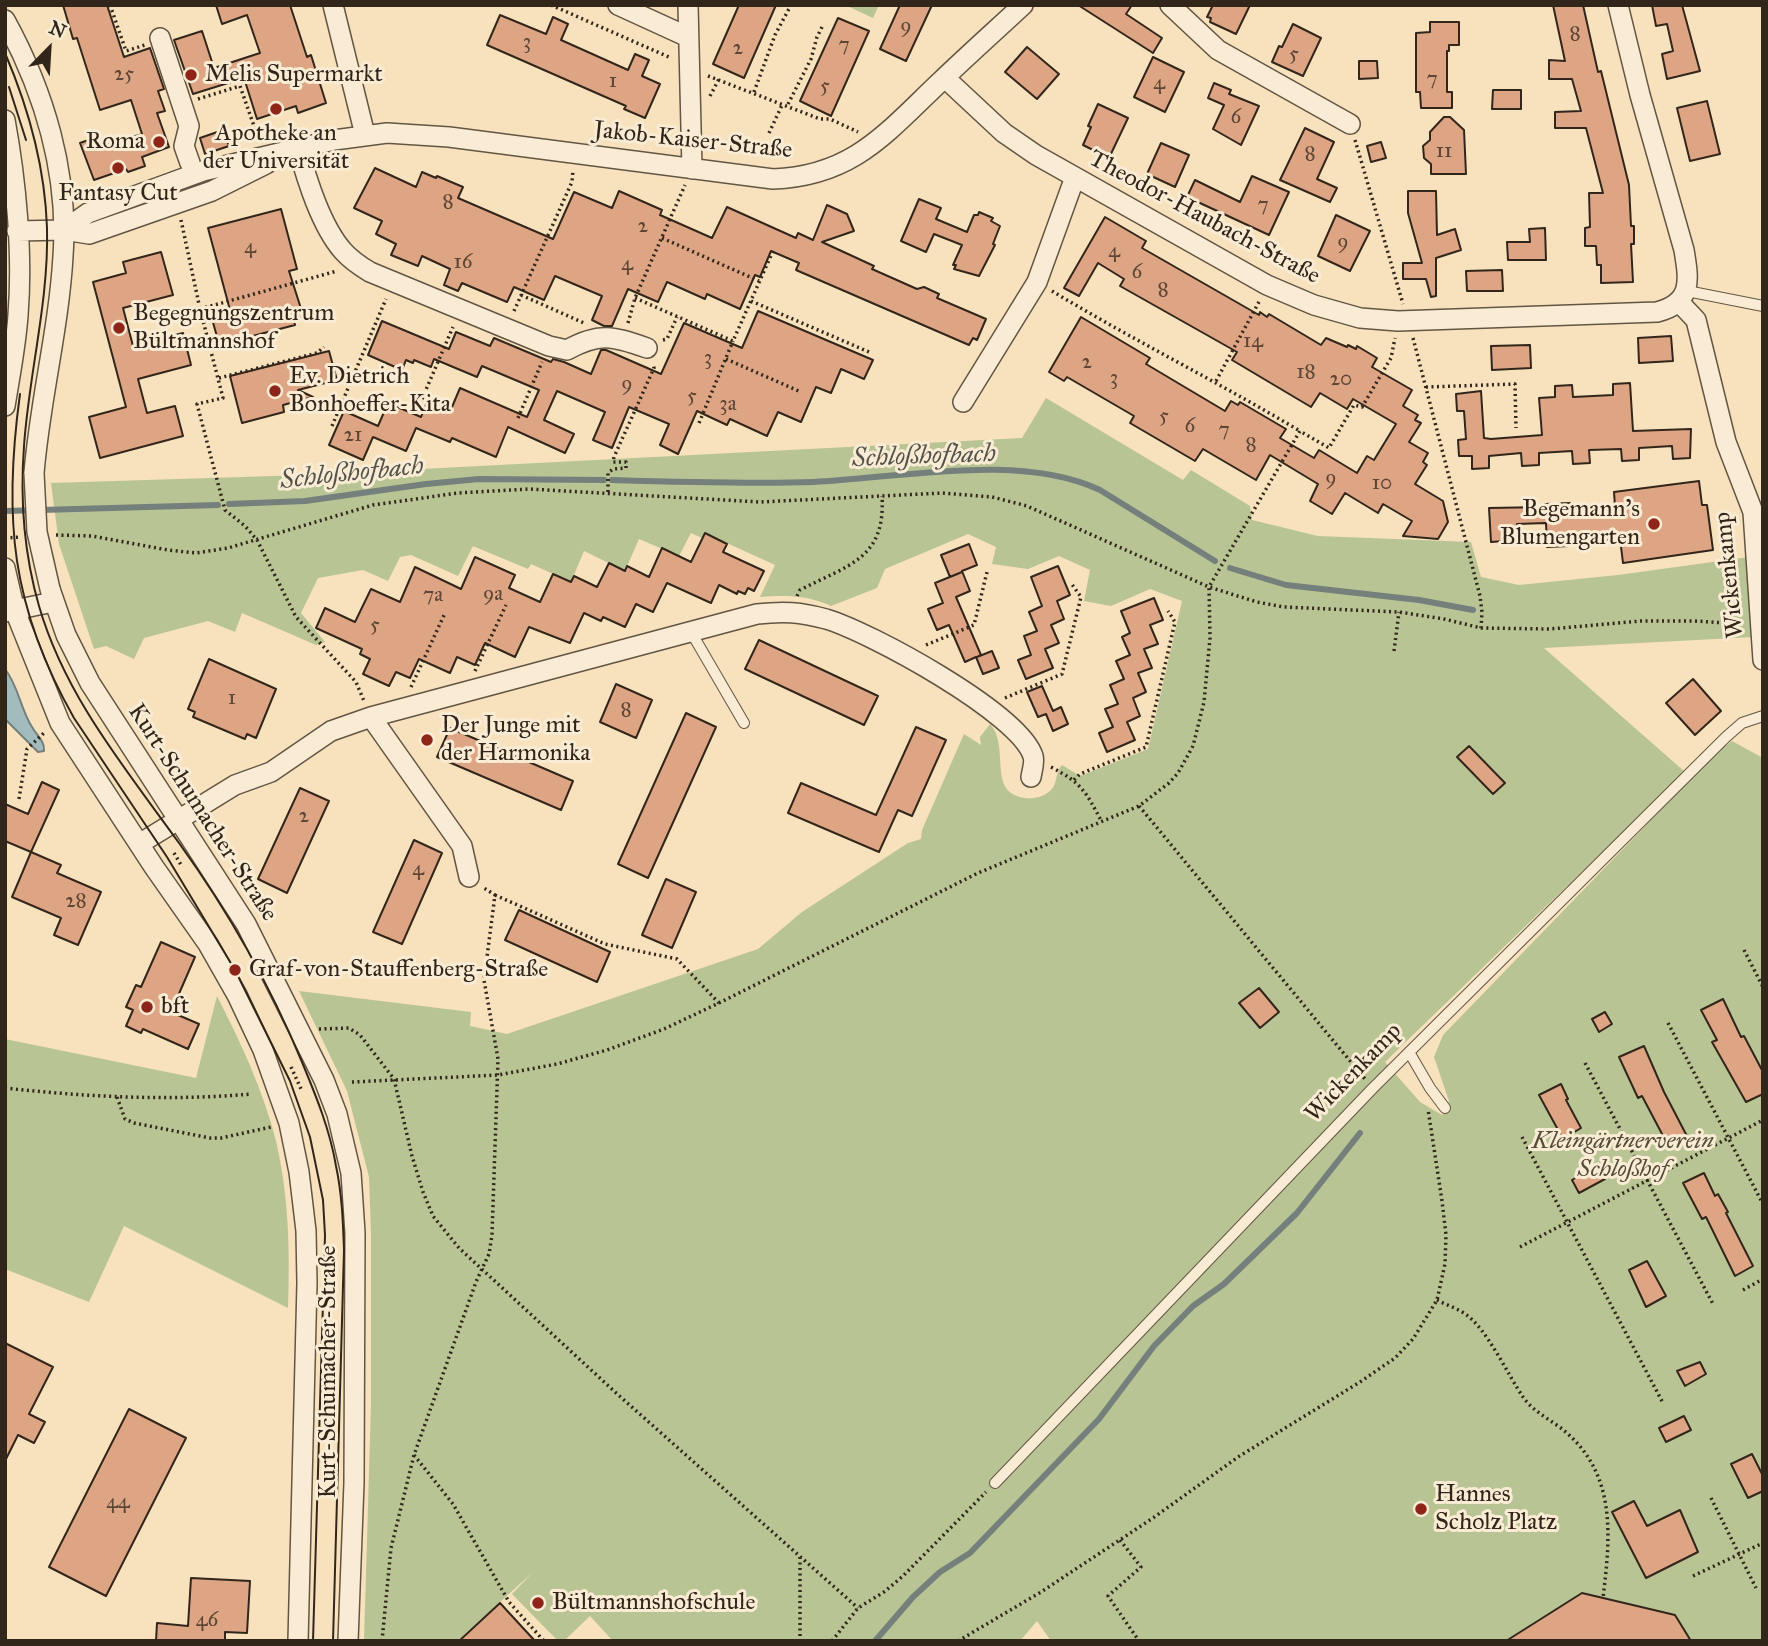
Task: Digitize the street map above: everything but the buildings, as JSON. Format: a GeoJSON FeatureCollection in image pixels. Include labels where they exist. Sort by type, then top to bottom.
{"type":"FeatureCollection","features":[{"type":"Feature","properties":{"kind":"street"},"geometry":{"type":"LineString","coordinates":[[333,5],[365,135]]}},
{"type":"Feature","properties":{"kind":"street"},"geometry":{"type":"LineString","coordinates":[[618,5],[688,37]]}},
{"type":"Feature","properties":{"kind":"street"},"geometry":{"type":"LineString","coordinates":[[688,5],[692,169]]}},
{"type":"Feature","properties":{"kind":"street","name":"Jakob-Kaiser-Straße"},"geometry":{"type":"LineString","coordinates":[[64,230],[88,213],[194,174],[298,148],[365,135],[405,133],[449,137],[773,179],[799,178],[843,163],[877,141],[1023,5]]}},
{"type":"Feature","properties":{"kind":"street"},"geometry":{"type":"LineString","coordinates":[[1170,5],[1218,50],[1350,124]]}},
{"type":"Feature","properties":{"kind":"street"},"geometry":{"type":"LineString","coordinates":[[1618,5],[1640,95],[1684,250],[1688,271],[1683,296]]}},
{"type":"Feature","properties":{"kind":"street","name":"Kurt-Schumacher-Straße"},"geometry":{"type":"LineString","coordinates":[[5,20],[23,56],[53,137],[61,189],[64,230],[61,278],[39,421],[34,473],[37,532],[52,596],[65,635],[90,683],[246,924],[324,1080],[337,1114],[351,1173],[355,1233],[356,1351],[348,1641]]}},
{"type":"Feature","properties":{"kind":"street"},"geometry":{"type":"LineString","coordinates":[[160,39],[189,126],[184,146],[190,163]]}},
{"type":"Feature","properties":{"kind":"street","name":"Theodor-Haubach-Straße"},"geometry":{"type":"LineString","coordinates":[[945,78],[1004,133],[1036,155],[1267,285],[1314,305],[1360,318],[1403,321],[1657,312],[1669,309],[1683,296]]}},
{"type":"Feature","properties":{"kind":"street"},"geometry":{"type":"LineString","coordinates":[[5,120],[11,151],[17,231],[19,313],[5,406]]}},
{"type":"Feature","properties":{"kind":"street"},"geometry":{"type":"LineString","coordinates":[[298,148],[310,187],[332,238],[344,253],[358,264],[394,282],[549,346],[567,350],[597,337],[623,340],[647,348]]}},
{"type":"Feature","properties":{"kind":"street"},"geometry":{"type":"LineString","coordinates":[[963,402],[1037,282],[1075,177]]}},
{"type":"Feature","properties":{"kind":"street"},"geometry":{"type":"LineString","coordinates":[[17,231],[64,230]]}},
{"type":"Feature","properties":{"kind":"street","name":"Wickenkamp"},"geometry":{"type":"LineString","coordinates":[[1683,296],[1696,320],[1726,442],[1752,512],[1763,660]]}},
{"type":"Feature","properties":{"kind":"street","name":"Kurt-Schumacher-Straße"},"geometry":{"type":"LineString","coordinates":[[5,568],[10,606],[60,723],[139,844],[190,914],[237,995],[263,1050],[289,1123],[299,1172],[306,1231],[307,1283],[298,1641]]}},
{"type":"Feature","properties":{"kind":"street"},"geometry":{"type":"LineString","coordinates":[[10,606],[52,596]]}},
{"type":"Feature","properties":{"kind":"street"},"geometry":{"type":"LineString","coordinates":[[139,844],[235,785],[271,772],[331,731],[371,717],[757,614],[789,611],[828,620],[912,658],[990,710],[1022,738],[1032,767]]}},
{"type":"Feature","properties":{"kind":"street"},"geometry":{"type":"LineString","coordinates":[[371,717],[462,846],[469,877]]}},
{"type":"Feature","properties":{"kind":"lane"},"geometry":{"type":"LineString","coordinates":[[1683,296],[1763,306]]}},
{"type":"Feature","properties":{"kind":"lane"},"geometry":{"type":"LineString","coordinates":[[691,632],[744,723]]}},
{"type":"Feature","properties":{"kind":"lane","name":"Wickenkamp"},"geometry":{"type":"LineString","coordinates":[[995,1483],[1409,1052],[1726,737],[1742,723],[1763,716]]}},
{"type":"Feature","properties":{"kind":"lane"},"geometry":{"type":"LineString","coordinates":[[1409,1052],[1445,1108]]}},
{"type":"Feature","properties":{"kind":"path"},"geometry":{"type":"LineString","coordinates":[[110,5],[126,51],[160,39]]}},
{"type":"Feature","properties":{"kind":"path"},"geometry":{"type":"LineString","coordinates":[[551,5],[689,68],[820,119],[831,119],[877,141]]}},
{"type":"Feature","properties":{"kind":"path"},"geometry":{"type":"LineString","coordinates":[[754,92],[775,36],[792,5]]}},
{"type":"Feature","properties":{"kind":"path"},"geometry":{"type":"LineString","coordinates":[[769,133],[811,59],[822,27]]}},
{"type":"Feature","properties":{"kind":"path"},"geometry":{"type":"LineString","coordinates":[[182,104],[240,86],[256,129]]}},
{"type":"Feature","properties":{"kind":"path"},"geometry":{"type":"LineString","coordinates":[[1350,124],[1403,321],[1426,387],[1480,596],[1481,628]]}},
{"type":"Feature","properties":{"kind":"path"},"geometry":{"type":"LineString","coordinates":[[506,329],[572,181]]}},
{"type":"Feature","properties":{"kind":"path"},"geometry":{"type":"LineString","coordinates":[[623,340],[635,298],[682,192]]}},
{"type":"Feature","properties":{"kind":"path"},"geometry":{"type":"LineString","coordinates":[[181,218],[200,309],[223,398],[197,404],[225,510],[257,540],[296,617],[356,682],[371,717]]}},
{"type":"Feature","properties":{"kind":"path"},"geometry":{"type":"LineString","coordinates":[[662,238],[759,281]]}},
{"type":"Feature","properties":{"kind":"path"},"geometry":{"type":"LineString","coordinates":[[699,423],[773,251]]}},
{"type":"Feature","properties":{"kind":"path"},"geometry":{"type":"LineString","coordinates":[[200,309],[356,267],[358,264]]}},
{"type":"Feature","properties":{"kind":"path"},"geometry":{"type":"LineString","coordinates":[[332,426],[394,282]]}},
{"type":"Feature","properties":{"kind":"path"},"geometry":{"type":"LineString","coordinates":[[1037,282],[1153,349],[1216,381],[1329,448],[1354,405],[1362,407],[1391,358],[1403,321]]}},
{"type":"Feature","properties":{"kind":"path"},"geometry":{"type":"LineString","coordinates":[[1216,381],[1267,285]]}},
{"type":"Feature","properties":{"kind":"path"},"geometry":{"type":"LineString","coordinates":[[522,295],[585,323]]}},
{"type":"Feature","properties":{"kind":"path"},"geometry":{"type":"LineString","coordinates":[[635,298],[733,341]]}},
{"type":"Feature","properties":{"kind":"path"},"geometry":{"type":"LineString","coordinates":[[751,301],[869,352]]}},
{"type":"Feature","properties":{"kind":"path"},"geometry":{"type":"LineString","coordinates":[[608,492],[608,472],[613,468],[626,468],[626,461],[613,462],[614,457],[654,368],[647,348],[667,339],[677,317]]}},
{"type":"Feature","properties":{"kind":"path"},"geometry":{"type":"LineString","coordinates":[[422,399],[447,341]]}},
{"type":"Feature","properties":{"kind":"path"},"geometry":{"type":"LineString","coordinates":[[518,418],[549,346]]}},
{"type":"Feature","properties":{"kind":"path"},"geometry":{"type":"LineString","coordinates":[[219,378],[317,353],[324,347]]}},
{"type":"Feature","properties":{"kind":"path"},"geometry":{"type":"LineString","coordinates":[[726,359],[802,392]]}},
{"type":"Feature","properties":{"kind":"path"},"geometry":{"type":"LineString","coordinates":[[1426,387],[1515,384],[1516,428]]}},
{"type":"Feature","properties":{"kind":"path"},"geometry":{"type":"LineString","coordinates":[[352,1082],[498,1075],[557,1064],[607,1050],[719,1003],[978,873],[1139,806],[1178,773],[1199,730],[1210,638],[1209,587],[1300,431]]}},
{"type":"Feature","properties":{"kind":"path"},"geometry":{"type":"LineString","coordinates":[[67,534],[196,552],[228,548],[373,505],[446,495],[529,489],[760,502],[942,493],[992,497],[1027,506],[1209,587],[1257,602],[1284,607],[1399,612],[1481,628],[1550,629],[1641,621],[1761,625]]}},
{"type":"Feature","properties":{"kind":"path"},"geometry":{"type":"LineString","coordinates":[[789,611],[800,590],[866,555],[879,537],[883,515],[882,496]]}},
{"type":"Feature","properties":{"kind":"path"},"geometry":{"type":"LineString","coordinates":[[912,658],[920,648],[974,625],[987,572]]}},
{"type":"Feature","properties":{"kind":"path"},"geometry":{"type":"LineString","coordinates":[[990,710],[1000,701],[1062,674],[1081,597],[1071,583]]}},
{"type":"Feature","properties":{"kind":"path"},"geometry":{"type":"LineString","coordinates":[[473,690],[473,676],[506,605]]}},
{"type":"Feature","properties":{"kind":"path"},"geometry":{"type":"LineString","coordinates":[[1074,779],[1080,774],[1146,747],[1175,622],[1167,611]]}},
{"type":"Feature","properties":{"kind":"path"},"geometry":{"type":"LineString","coordinates":[[1394,651],[1399,612]]}},
{"type":"Feature","properties":{"kind":"path"},"geometry":{"type":"LineString","coordinates":[[409,707],[406,697],[445,613]]}},
{"type":"Feature","properties":{"kind":"path"},"geometry":{"type":"LineString","coordinates":[[19,799],[29,745],[44,732]]}},
{"type":"Feature","properties":{"kind":"path"},"geometry":{"type":"LineString","coordinates":[[1032,767],[1074,779],[1083,788],[1102,822]]}},
{"type":"Feature","properties":{"kind":"path"},"geometry":{"type":"LineString","coordinates":[[1139,806],[1373,1088]]}},
{"type":"Feature","properties":{"kind":"path"},"geometry":{"type":"LineString","coordinates":[[174,853],[181,864]]}},
{"type":"Feature","properties":{"kind":"path"},"geometry":{"type":"LineString","coordinates":[[469,877],[495,895],[605,944],[677,959],[719,1003]]}},
{"type":"Feature","properties":{"kind":"path"},"geometry":{"type":"LineString","coordinates":[[382,1641],[391,1548],[414,1455],[489,1254],[492,1235],[498,1075],[495,1038],[484,981],[495,895]]}},
{"type":"Feature","properties":{"kind":"path"},"geometry":{"type":"LineString","coordinates":[[1744,950],[1763,987]]}},
{"type":"Feature","properties":{"kind":"path"},"geometry":{"type":"LineString","coordinates":[[1668,1023],[1763,1204]]}},
{"type":"Feature","properties":{"kind":"path"},"geometry":{"type":"LineString","coordinates":[[314,1029],[349,1028],[360,1035],[394,1079],[412,1156],[433,1216],[459,1248],[858,1608]]}},
{"type":"Feature","properties":{"kind":"path"},"geometry":{"type":"LineString","coordinates":[[1585,1063],[1713,1304]]}},
{"type":"Feature","properties":{"kind":"path"},"geometry":{"type":"LineString","coordinates":[[5,1088],[117,1097],[173,1098],[252,1094]]}},
{"type":"Feature","properties":{"kind":"path"},"geometry":{"type":"LineString","coordinates":[[117,1097],[125,1119],[209,1138],[222,1138],[289,1123]]}},
{"type":"Feature","properties":{"kind":"path"},"geometry":{"type":"LineString","coordinates":[[958,1641],[1041,1592],[1238,1457],[1360,1382],[1395,1358],[1413,1339],[1437,1300],[1443,1279],[1446,1235],[1427,1104]]}},
{"type":"Feature","properties":{"kind":"path"},"geometry":{"type":"LineString","coordinates":[[1520,1247],[1763,1121]]}},
{"type":"Feature","properties":{"kind":"path"},"geometry":{"type":"LineString","coordinates":[[1522,1137],[1663,1403]]}},
{"type":"Feature","properties":{"kind":"path"},"geometry":{"type":"LineString","coordinates":[[1743,1290],[1763,1279]]}},
{"type":"Feature","properties":{"kind":"path"},"geometry":{"type":"LineString","coordinates":[[1437,1300],[1467,1315],[1478,1325],[1525,1400],[1569,1435],[1592,1466],[1606,1501],[1608,1517],[1608,1550],[1602,1598]]}},
{"type":"Feature","properties":{"kind":"path"},"geometry":{"type":"LineString","coordinates":[[414,1455],[453,1504],[509,1602],[544,1641]]}},
{"type":"Feature","properties":{"kind":"path"},"geometry":{"type":"LineString","coordinates":[[832,1641],[858,1608],[903,1576],[995,1483]]}},
{"type":"Feature","properties":{"kind":"path"},"geometry":{"type":"LineString","coordinates":[[1711,1498],[1756,1588]]}},
{"type":"Feature","properties":{"kind":"path"},"geometry":{"type":"LineString","coordinates":[[1120,1540],[1141,1567],[1108,1596],[1139,1641]]}},
{"type":"Feature","properties":{"kind":"path"},"geometry":{"type":"LineString","coordinates":[[1693,1576],[1763,1543]]}},
{"type":"Feature","properties":{"kind":"path"},"geometry":{"type":"LineString","coordinates":[[800,1557],[800,1641]]}},
{"type":"Feature","properties":{"kind":"green space"},"geometry":{"type":"Polygon","coordinates":[[[845,5],[879,5],[873,18],[845,5]]]}},
{"type":"Feature","properties":{"kind":"green space","name":"Kleingärtnerverein Schloßhof"},"geometry":{"type":"Polygon","coordinates":[[[1046,398],[1183,480],[1191,470],[1250,506],[1252,520],[1318,536],[1471,542],[1481,577],[1519,585],[1749,557],[1754,637],[1544,648],[1685,772],[1385,1062],[1420,1102],[1442,1115],[1449,1101],[1434,1057],[1443,1035],[1715,754],[1732,741],[1763,758],[1763,1641],[1051,1641],[1037,1621],[1020,1641],[613,1641],[590,1616],[564,1641],[558,1641],[512,1594],[532,1573],[457,1641],[364,1641],[371,1404],[369,1177],[347,1091],[299,991],[471,1012],[470,1026],[507,1034],[758,949],[802,912],[908,843],[921,839],[922,830],[964,734],[981,745],[980,737],[990,724],[999,745],[1002,778],[1006,788],[1025,798],[1039,797],[1051,790],[1062,765],[1080,776],[1148,749],[1182,601],[1150,589],[1111,606],[1084,601],[1090,570],[1059,556],[1028,569],[992,564],[996,547],[968,534],[885,569],[877,588],[831,606],[796,597],[760,597],[775,565],[705,533],[702,538],[691,533],[679,556],[639,539],[625,571],[584,551],[571,582],[531,564],[528,569],[473,546],[458,576],[411,555],[400,557],[388,581],[363,570],[318,578],[301,613],[325,642],[316,645],[242,613],[235,632],[208,621],[144,638],[134,659],[106,646],[94,649],[59,544],[51,483],[305,475],[1022,438],[1046,398]]]}},
{"type":"Feature","properties":{"kind":"green space"},"geometry":{"type":"Polygon","coordinates":[[[217,996],[251,1067],[276,1141],[288,1224],[288,1308],[124,1226],[89,1302],[5,1269],[5,1039],[196,1078],[217,996]]]}},
{"type":"Feature","properties":{"kind":"water"},"geometry":{"type":"Polygon","coordinates":[[[5,669],[28,720],[42,741],[44,751],[38,752],[5,719],[5,669]]]}},
{"type":"Feature","properties":{"kind":"waterway","name":"Schloßhofbach"},"geometry":{"type":"LineString","coordinates":[[612,480],[789,483],[960,470],[1034,472],[1069,479],[1100,490],[1215,561]]}},
{"type":"Feature","properties":{"kind":"waterway","name":"Schloßhofbach"},"geometry":{"type":"LineString","coordinates":[[229,504],[305,501],[479,479],[604,480]]}},
{"type":"Feature","properties":{"kind":"waterway","name":"Schloßhofbach"},"geometry":{"type":"LineString","coordinates":[[5,511],[218,505]]}},
{"type":"Feature","properties":{"kind":"waterway","name":"Schloßhofbach"},"geometry":{"type":"LineString","coordinates":[[1230,568],[1286,585],[1419,600],[1473,610]]}},
{"type":"Feature","properties":{"kind":"waterway"},"geometry":{"type":"LineString","coordinates":[[875,1641],[913,1597],[940,1572],[970,1553],[1099,1419],[1154,1346],[1193,1306],[1224,1284],[1297,1213],[1360,1133]]}},
{"type":"Feature","properties":{"kind":"tram line"},"geometry":{"type":"LineString","coordinates":[[5,53],[34,138],[46,205],[45,283],[24,446],[23,486],[24,526],[39,606],[50,639],[80,701],[214,895],[262,977],[290,1033],[322,1113],[338,1176],[344,1250],[333,1641]]}},
{"type":"Feature","properties":{"kind":"tram line"},"geometry":{"type":"LineString","coordinates":[[9,87],[26,140]]}},
{"type":"Feature","properties":{"kind":"tram line"},"geometry":{"type":"LineString","coordinates":[[20,394],[12,481],[13,522],[17,561],[37,638],[74,718],[167,857],[235,970],[290,1081],[310,1137],[323,1200],[325,1235],[313,1641]]}},
{"type":"Feature","properties":{"kind":"place","name":"Melis Supermarkt"},"geometry":{"type":"Point","coordinates":[191,75]}},
{"type":"Feature","properties":{"kind":"place","name":"Apotheke an der Universität"},"geometry":{"type":"Point","coordinates":[276,109]}},
{"type":"Feature","properties":{"kind":"place","name":"Roma"},"geometry":{"type":"Point","coordinates":[159,142]}},
{"type":"Feature","properties":{"kind":"place","name":"Fantasy Cut"},"geometry":{"type":"Point","coordinates":[118,168]}},
{"type":"Feature","properties":{"kind":"place","name":"Begegnungszentrum Bültmannshof"},"geometry":{"type":"Point","coordinates":[119,328]}},
{"type":"Feature","properties":{"kind":"place","name":"Ev. Dietrich Bonhoeffer-Kita"},"geometry":{"type":"Point","coordinates":[275,391]}},
{"type":"Feature","properties":{"kind":"place","name":"Begemann's Blumengarten"},"geometry":{"type":"Point","coordinates":[1654,524]}},
{"type":"Feature","properties":{"kind":"place","name":"Der Junge mit der Harmonika"},"geometry":{"type":"Point","coordinates":[427,740]}},
{"type":"Feature","properties":{"kind":"place","name":"Graf-von-Stauffenberg-Straße"},"geometry":{"type":"Point","coordinates":[235,970]}},
{"type":"Feature","properties":{"kind":"place","name":"bft"},"geometry":{"type":"Point","coordinates":[147,1007]}},
{"type":"Feature","properties":{"kind":"place","name":"Hannes Scholz Platz"},"geometry":{"type":"Point","coordinates":[1421,1509]}},
{"type":"Feature","properties":{"kind":"place","name":"Bültmannshofschule"},"geometry":{"type":"Point","coordinates":[538,1603]}}]}
